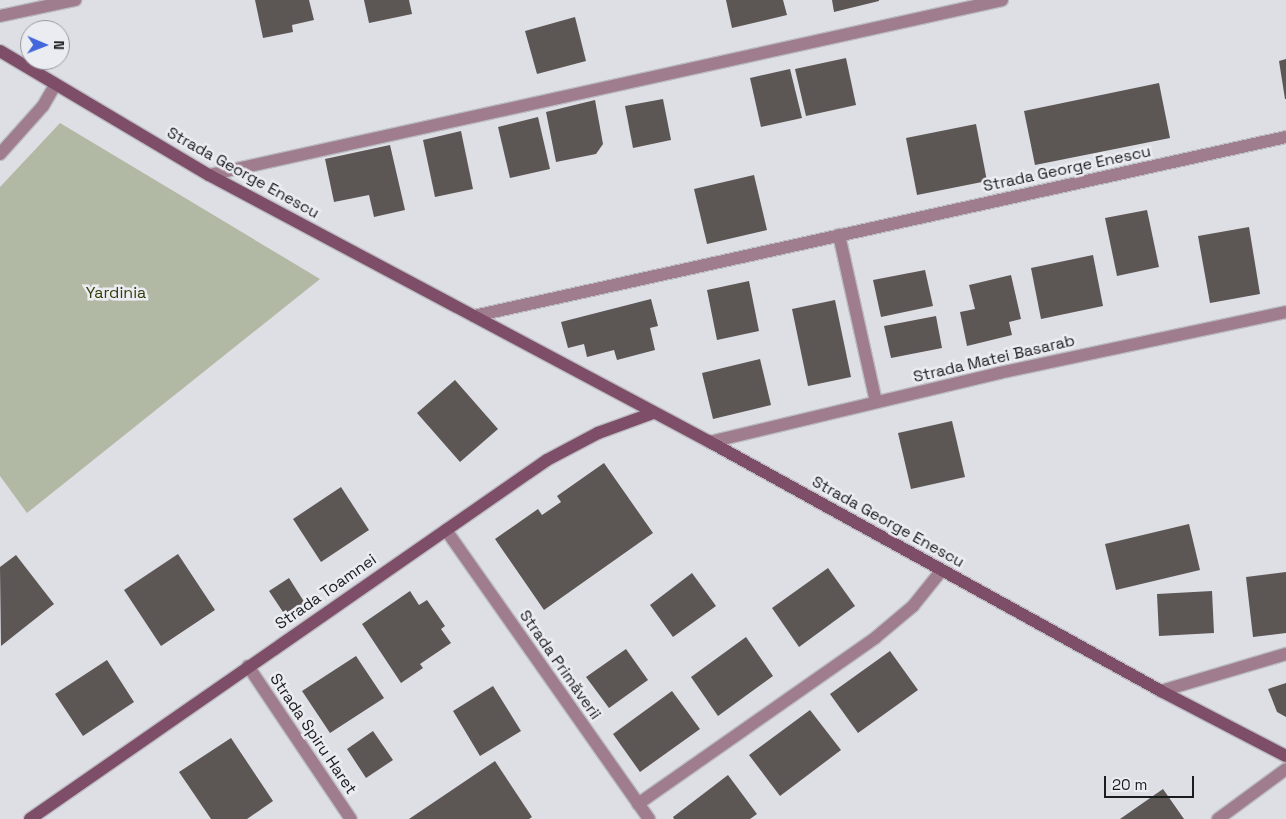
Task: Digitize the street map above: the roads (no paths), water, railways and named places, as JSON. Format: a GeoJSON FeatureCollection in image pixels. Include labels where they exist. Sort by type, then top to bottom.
{"type":"FeatureCollection","features":[{"type":"Feature","properties":{"kind":"street"},"geometry":{"type":"LineString","coordinates":[[0,16],[75,0]]}},
{"type":"Feature","properties":{"kind":"street"},"geometry":{"type":"LineString","coordinates":[[209,175],[1002,0]]}},
{"type":"Feature","properties":{"kind":"street","name":"Strada George Enescu"},"geometry":{"type":"LineString","coordinates":[[0,51],[209,175],[710,442],[1161,691],[1286,756]]}},
{"type":"Feature","properties":{"kind":"street"},"geometry":{"type":"LineString","coordinates":[[0,154],[43,106],[55,85]]}},
{"type":"Feature","properties":{"kind":"street","name":"Strada George Enescu"},"geometry":{"type":"LineString","coordinates":[[474,316],[1286,137]]}},
{"type":"Feature","properties":{"kind":"street"},"geometry":{"type":"LineString","coordinates":[[839,235],[876,402]]}},
{"type":"Feature","properties":{"kind":"street","name":"Strada Matei Basarab"},"geometry":{"type":"LineString","coordinates":[[710,442],[876,402],[1286,312]]}},
{"type":"Feature","properties":{"kind":"street","name":"Strada Toamnei"},"geometry":{"type":"LineString","coordinates":[[30,819],[248,666],[572,445],[653,413]]}},
{"type":"Feature","properties":{"kind":"street","name":"Strada Primăverii"},"geometry":{"type":"LineString","coordinates":[[446,530],[649,819]]}},
{"type":"Feature","properties":{"kind":"street"},"geometry":{"type":"LineString","coordinates":[[638,804],[875,638],[913,606],[941,571]]}},
{"type":"Feature","properties":{"kind":"street"},"geometry":{"type":"LineString","coordinates":[[1161,691],[1286,654]]}},
{"type":"Feature","properties":{"kind":"street","name":"Strada Spiru Haret"},"geometry":{"type":"LineString","coordinates":[[248,666],[351,819]]}},
{"type":"Feature","properties":{"kind":"street"},"geometry":{"type":"LineString","coordinates":[[1218,819],[1286,769]]}},
{"type":"Feature","properties":{"kind":"park label","name":"Yardinia"},"geometry":{"type":"Point","coordinates":[116,293]}}]}
